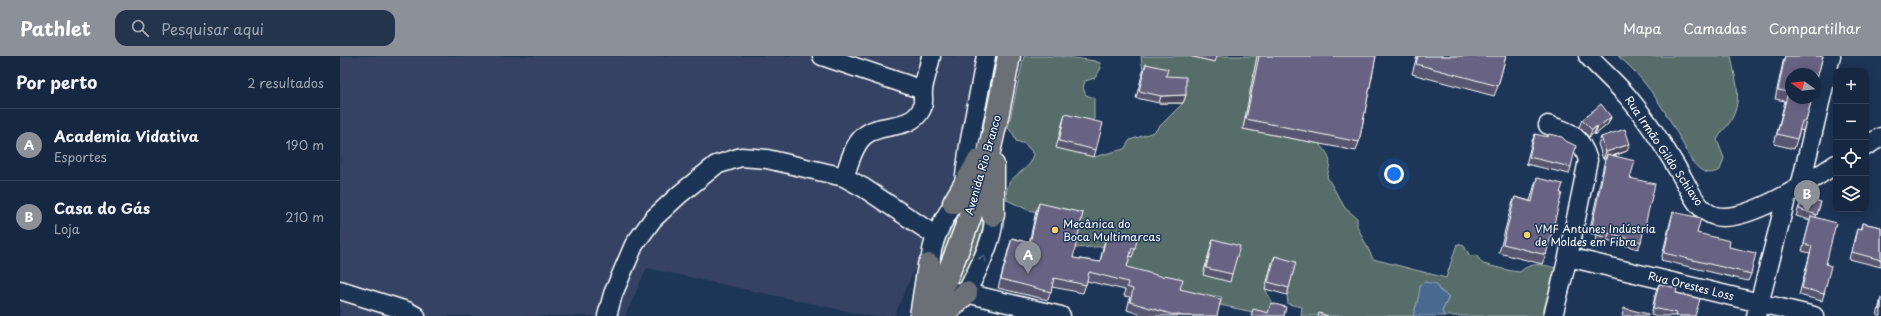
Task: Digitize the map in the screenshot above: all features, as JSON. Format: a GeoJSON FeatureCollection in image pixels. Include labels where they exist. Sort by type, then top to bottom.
{"type":"FeatureCollection","features":[{"type":"Feature","properties":{"kind":"main road","name":"Avenida Rio Branco"},"geometry":{"type":"LineString","coordinates":[[930,316],[942,289],[965,195],[993,136],[1009,56]]}},
{"type":"Feature","properties":{"kind":"main road"},"geometry":{"type":"LineString","coordinates":[[993,136],[993,215]]}},
{"type":"Feature","properties":{"kind":"main road"},"geometry":{"type":"LineString","coordinates":[[921,316],[929,265]]}},
{"type":"Feature","properties":{"kind":"main road"},"geometry":{"type":"LineString","coordinates":[[942,316],[966,293]]}},
{"type":"Feature","properties":{"kind":"street"},"geometry":{"type":"LineString","coordinates":[[822,56],[923,90]]}},
{"type":"Feature","properties":{"kind":"street"},"geometry":{"type":"LineString","coordinates":[[844,177],[856,147],[864,136],[875,130],[907,122],[915,118],[921,110],[924,103],[923,90],[931,56]]}},
{"type":"Feature","properties":{"kind":"street"},"geometry":{"type":"LineString","coordinates":[[986,56],[969,145],[965,195],[943,220],[936,236],[929,265],[933,282],[942,289],[952,292],[966,293],[1061,316]]}},
{"type":"Feature","properties":{"kind":"street","name":"Rua Irmão Gildo Schiavo"},"geometry":{"type":"LineString","coordinates":[[1588,56],[1628,97],[1672,158],[1697,203],[1705,212],[1715,216],[1727,217],[1744,213],[1794,191],[1833,166]]}},
{"type":"Feature","properties":{"kind":"street"},"geometry":{"type":"LineString","coordinates":[[1758,310],[1794,191],[1831,56]]}},
{"type":"Feature","properties":{"kind":"street"},"geometry":{"type":"LineString","coordinates":[[1548,124],[1570,131],[1575,135],[1583,146],[1588,160],[1568,257],[1553,316]]}},
{"type":"Feature","properties":{"kind":"street"},"geometry":{"type":"LineString","coordinates":[[1869,144],[1881,137]]}},
{"type":"Feature","properties":{"kind":"street"},"geometry":{"type":"LineString","coordinates":[[607,316],[613,294],[634,245],[653,220],[680,194],[716,165],[741,157],[767,159],[844,177],[864,188],[936,236]]}},
{"type":"Feature","properties":{"kind":"street"},"geometry":{"type":"LineString","coordinates":[[965,195],[988,205],[993,215],[986,251],[966,293]]}},
{"type":"Feature","properties":{"kind":"street","name":"Rua Orestes Loss"},"geometry":{"type":"LineString","coordinates":[[1568,257],[1758,310],[1814,316]]}},
{"type":"Feature","properties":{"kind":"street"},"geometry":{"type":"LineString","coordinates":[[340,290],[406,311],[416,316]]}},
{"type":"Feature","properties":{"kind":"shaded area"},"geometry":{"type":"Polygon","coordinates":[[[340,56],[1001,56],[983,137],[948,193],[894,316],[869,316],[647,268],[625,316],[340,316],[340,56]]]}},
{"type":"Feature","properties":{"kind":"shaded area"},"geometry":{"type":"Polygon","coordinates":[[[1425,282],[1437,284],[1439,290],[1449,297],[1442,311],[1444,316],[1413,316],[1418,300],[1420,285],[1425,282]]]}},
{"type":"Feature","properties":{"kind":"green space"},"geometry":{"type":"Polygon","coordinates":[[[1024,56],[1060,56],[1100,63],[1101,68],[1095,78],[1085,81],[1083,88],[1086,95],[1094,98],[1094,157],[1124,149],[1130,140],[1154,132],[1183,103],[1143,71],[1141,56],[1189,56],[1214,62],[1216,56],[1257,56],[1243,129],[1320,144],[1329,156],[1330,160],[1327,177],[1345,208],[1357,218],[1357,226],[1373,259],[1446,278],[1457,244],[1464,246],[1470,256],[1476,255],[1483,264],[1511,271],[1520,272],[1532,265],[1555,268],[1542,316],[1444,316],[1442,311],[1449,297],[1432,284],[1425,282],[1413,316],[1301,316],[1302,307],[1288,304],[1287,295],[1294,269],[1265,289],[1279,314],[1267,315],[1220,305],[1222,297],[1206,294],[1203,304],[1129,277],[1126,266],[1129,256],[1132,257],[1112,246],[1074,248],[1080,221],[1028,210],[1007,200],[1008,185],[1012,179],[1027,167],[1034,154],[1025,144],[1016,141],[1014,135],[1008,128],[1024,56]]]}},
{"type":"Feature","properties":{"kind":"green space"},"geometry":{"type":"Polygon","coordinates":[[[1618,56],[1731,56],[1738,97],[1737,105],[1730,122],[1717,140],[1724,158],[1720,170],[1707,173],[1694,164],[1660,104],[1630,66],[1618,56]]]}},
{"type":"Feature","properties":{"kind":"green space"},"geometry":{"type":"Polygon","coordinates":[[[968,201],[938,282],[940,239],[951,217],[968,201]]]}},
{"type":"Feature","properties":{"kind":"green space"},"geometry":{"type":"Polygon","coordinates":[[[979,206],[984,216],[981,243],[965,279],[959,285],[949,288],[979,206]]]}},
{"type":"Feature","properties":{"kind":"building"},"geometry":{"type":"Polygon","coordinates":[[[1259,56],[1376,56],[1359,142],[1246,119],[1259,56]]]}},
{"type":"Feature","properties":{"kind":"building"},"geometry":{"type":"Polygon","coordinates":[[[1418,56],[1506,56],[1498,86],[1416,64],[1418,56]]]}},
{"type":"Feature","properties":{"kind":"building"},"geometry":{"type":"Polygon","coordinates":[[[1785,56],[1823,56],[1820,68],[1785,68],[1785,91],[1778,90],[1785,56]]]}},
{"type":"Feature","properties":{"kind":"building"},"geometry":{"type":"Polygon","coordinates":[[[1146,64],[1168,69],[1166,76],[1186,77],[1186,95],[1161,96],[1139,91],[1146,64]]]}},
{"type":"Feature","properties":{"kind":"building"},"geometry":{"type":"Polygon","coordinates":[[[1785,103],[1810,104],[1806,121],[1802,121],[1797,139],[1777,134],[1785,103]]]}},
{"type":"Feature","properties":{"kind":"building"},"geometry":{"type":"Polygon","coordinates":[[[1601,104],[1611,117],[1592,130],[1582,120],[1601,104]]]}},
{"type":"Feature","properties":{"kind":"building"},"geometry":{"type":"Polygon","coordinates":[[[1065,114],[1103,123],[1096,150],[1059,141],[1065,114]]]}},
{"type":"Feature","properties":{"kind":"building"},"geometry":{"type":"Polygon","coordinates":[[[1625,129],[1630,144],[1606,152],[1601,137],[1625,129]]]}},
{"type":"Feature","properties":{"kind":"building"},"geometry":{"type":"Polygon","coordinates":[[[1535,134],[1548,137],[1549,134],[1562,137],[1566,141],[1576,146],[1571,167],[1529,157],[1535,134]]]}},
{"type":"Feature","properties":{"kind":"building"},"geometry":{"type":"Polygon","coordinates":[[[1607,154],[1635,161],[1630,178],[1655,184],[1641,242],[1609,233],[1608,238],[1597,235],[1599,228],[1592,226],[1607,154]]]}},
{"type":"Feature","properties":{"kind":"building"},"geometry":{"type":"Polygon","coordinates":[[[1537,178],[1563,184],[1546,255],[1503,244],[1515,197],[1532,202],[1537,178]]]}},
{"type":"Feature","properties":{"kind":"building"},"geometry":{"type":"Polygon","coordinates":[[[1802,197],[1821,202],[1817,215],[1799,209],[1802,197]]]}},
{"type":"Feature","properties":{"kind":"building"},"geometry":{"type":"Polygon","coordinates":[[[1039,203],[1083,213],[1073,258],[1100,262],[1106,238],[1115,237],[1116,231],[1138,237],[1135,248],[1132,248],[1127,267],[1164,277],[1164,275],[1183,279],[1180,289],[1221,299],[1217,316],[1174,315],[1130,302],[1133,289],[1127,287],[1128,282],[1089,272],[1086,285],[1054,278],[1051,292],[1001,279],[1012,238],[1030,243],[1039,203]]]}},
{"type":"Feature","properties":{"kind":"building"},"geometry":{"type":"Polygon","coordinates":[[[1673,212],[1701,218],[1697,233],[1730,241],[1729,247],[1756,253],[1751,274],[1664,253],[1673,212]]]}},
{"type":"Feature","properties":{"kind":"building"},"geometry":{"type":"Polygon","coordinates":[[[1811,216],[1836,223],[1826,264],[1831,266],[1824,294],[1802,288],[1812,246],[1804,244],[1811,216]]]}},
{"type":"Feature","properties":{"kind":"building"},"geometry":{"type":"Polygon","coordinates":[[[1862,223],[1881,227],[1881,260],[1852,252],[1857,229],[1861,230],[1862,223]]]}},
{"type":"Feature","properties":{"kind":"building"},"geometry":{"type":"Polygon","coordinates":[[[1213,239],[1240,246],[1232,274],[1206,268],[1213,239]]]}},
{"type":"Feature","properties":{"kind":"building"},"geometry":{"type":"Polygon","coordinates":[[[1275,256],[1296,262],[1289,288],[1268,282],[1275,256]]]}},
{"type":"Feature","properties":{"kind":"building"},"geometry":{"type":"Polygon","coordinates":[[[1659,284],[1677,288],[1676,293],[1700,299],[1695,316],[1676,316],[1677,313],[1653,308],[1659,284]]]}},
{"type":"Feature","properties":{"kind":"building"},"geometry":{"type":"Polygon","coordinates":[[[1271,303],[1286,307],[1284,316],[1251,316],[1253,309],[1268,313],[1271,303]]]}},
{"type":"Feature","properties":{"kind":"building"},"geometry":{"type":"Polygon","coordinates":[[[1624,308],[1648,314],[1648,316],[1622,316],[1624,308]]]}},
{"type":"Feature","properties":{"kind":"building"},"geometry":{"type":"Polygon","coordinates":[[[1319,313],[1328,316],[1318,316],[1319,313]]]}},
{"type":"Feature","properties":{"kind":"place","name":"Casa do Gás"},"geometry":{"type":"Point","coordinates":[1807,213]}},
{"type":"Feature","properties":{"kind":"place","name":"Mecânica do Boca Multimarcas"},"geometry":{"type":"Point","coordinates":[1055,230]}},
{"type":"Feature","properties":{"kind":"place","name":"VMF Antunes Indústria de Moldes em Fibra"},"geometry":{"type":"Point","coordinates":[1527,235]}},
{"type":"Feature","properties":{"kind":"place","name":"Academia Vidativa"},"geometry":{"type":"Point","coordinates":[1028,274]}}]}
